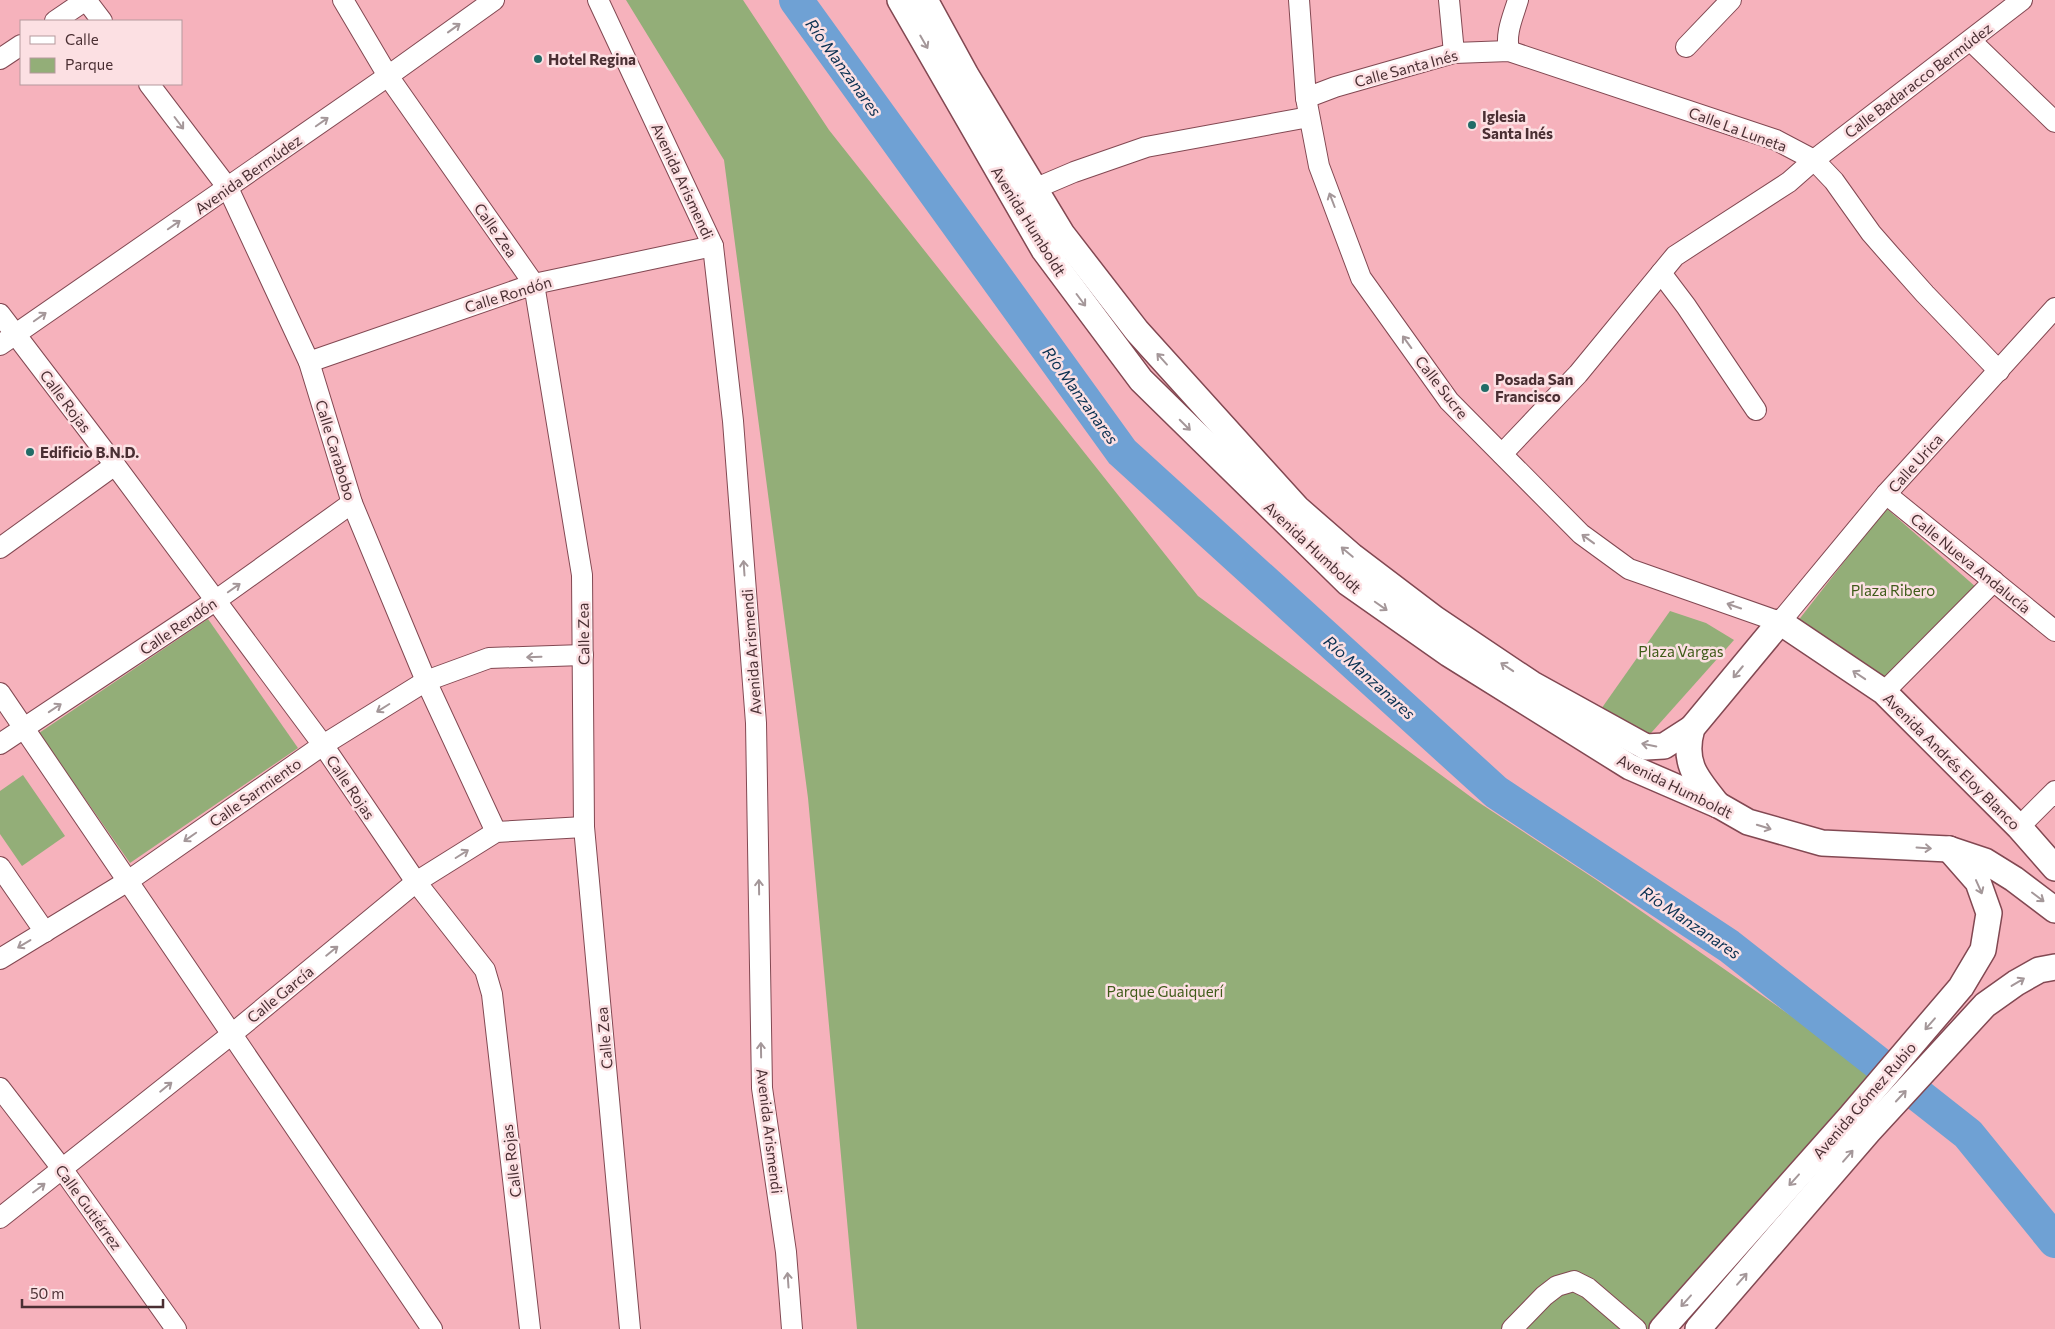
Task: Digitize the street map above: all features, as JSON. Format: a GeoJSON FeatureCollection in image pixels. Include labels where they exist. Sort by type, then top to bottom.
{"type":"FeatureCollection","features":[{"type":"Feature","properties":{"kind":"main road","name":"Avenida Humboldt"},"geometry":{"type":"LineString","coordinates":[[900,0],[1044,250],[1140,380],[1356,588],[1449,654],[1630,767],[1720,806],[1748,822],[1822,843],[1949,849]]}},
{"type":"Feature","properties":{"kind":"main road","name":"Avenida Humboldt"},"geometry":{"type":"LineString","coordinates":[[925,0],[966,75],[1062,234],[1137,331],[1297,508],[1352,556],[1435,619],[1532,684],[1646,747],[1664,746],[1692,728]]}},
{"type":"Feature","properties":{"kind":"main road"},"geometry":{"type":"LineString","coordinates":[[1720,806],[1701,785],[1690,765],[1687,745],[1692,728],[1780,622]]}},
{"type":"Feature","properties":{"kind":"main road","name":"Avenida Andrés Eloy Blanco"},"geometry":{"type":"LineString","coordinates":[[1780,622],[1884,692],[2019,827],[2055,868]]}},
{"type":"Feature","properties":{"kind":"main road"},"geometry":{"type":"LineString","coordinates":[[1949,849],[1985,861],[2014,879],[2055,910]]}},
{"type":"Feature","properties":{"kind":"main road","name":"Avenida Gómez Rubio"},"geometry":{"type":"LineString","coordinates":[[1698,1329],[1859,1125],[1961,987],[1983,950],[1989,913],[1978,882],[1949,849]]}},
{"type":"Feature","properties":{"kind":"main road","name":"Avenida Gómez Rubio"},"geometry":{"type":"LineString","coordinates":[[1662,1329],[1859,1125],[1985,1005],[2039,970],[2055,967]]}},
{"type":"Feature","properties":{"kind":"street"},"geometry":{"type":"LineString","coordinates":[[56,20],[86,0],[101,20]]}},
{"type":"Feature","properties":{"kind":"street","name":"Calle Zea"},"geometry":{"type":"LineString","coordinates":[[343,0],[388,76],[534,284],[582,575],[584,827],[630,1329]]}},
{"type":"Feature","properties":{"kind":"street","name":"Avenida Bermúdez"},"geometry":{"type":"LineString","coordinates":[[7,340],[228,188],[494,0]]}},
{"type":"Feature","properties":{"kind":"street","name":"Avenida Arismendi"},"geometry":{"type":"LineString","coordinates":[[598,0],[713,246],[733,421],[756,723],[762,1088],[786,1252],[792,1329]]}},
{"type":"Feature","properties":{"kind":"street","name":"Calle Sucre"},"geometry":{"type":"LineString","coordinates":[[1299,0],[1307,108],[1318,166],[1361,278],[1449,401],[1581,534],[1629,569],[1780,622]]}},
{"type":"Feature","properties":{"kind":"street"},"geometry":{"type":"LineString","coordinates":[[1449,0],[1454,53]]}},
{"type":"Feature","properties":{"kind":"street"},"geometry":{"type":"LineString","coordinates":[[1509,50],[1507,42],[1509,30],[1518,0]]}},
{"type":"Feature","properties":{"kind":"street"},"geometry":{"type":"LineString","coordinates":[[1686,46],[1731,0]]}},
{"type":"Feature","properties":{"kind":"street","name":"Calle Badaracco Bermúdez"},"geometry":{"type":"LineString","coordinates":[[1502,454],[1578,374],[1675,256],[1788,182],[2022,0]]}},
{"type":"Feature","properties":{"kind":"street"},"geometry":{"type":"LineString","coordinates":[[1971,41],[2055,122]]}},
{"type":"Feature","properties":{"kind":"street"},"geometry":{"type":"LineString","coordinates":[[0,60],[20,46]]}},
{"type":"Feature","properties":{"kind":"street","name":"Calle Santa Inés"},"geometry":{"type":"LineString","coordinates":[[1034,189],[1083,168],[1146,147],[1307,108],[1335,87],[1454,53],[1509,50]]}},
{"type":"Feature","properties":{"kind":"street","name":"Calle La Luneta"},"geometry":{"type":"LineString","coordinates":[[1509,50],[1776,140],[1814,160],[1834,181],[1871,234],[1931,301],[1999,370]]}},
{"type":"Feature","properties":{"kind":"street","name":"Calle Carabobo"},"geometry":{"type":"LineString","coordinates":[[150,85],[228,188],[308,362],[352,504],[426,682],[496,832]]}},
{"type":"Feature","properties":{"kind":"street","name":"Calle Rondón"},"geometry":{"type":"LineString","coordinates":[[308,362],[534,284],[713,246]]}},
{"type":"Feature","properties":{"kind":"street"},"geometry":{"type":"LineString","coordinates":[[1661,273],[1686,306],[1756,410]]}},
{"type":"Feature","properties":{"kind":"street","name":"Calle Urica"},"geometry":{"type":"LineString","coordinates":[[1780,622],[1886,494],[2055,308]]}},
{"type":"Feature","properties":{"kind":"street","name":"Calle Rojas"},"geometry":{"type":"LineString","coordinates":[[0,314],[7,340],[115,465],[323,746],[416,882],[485,970],[492,994],[530,1329]]}},
{"type":"Feature","properties":{"kind":"street"},"geometry":{"type":"LineString","coordinates":[[0,548],[115,465]]}},
{"type":"Feature","properties":{"kind":"street","name":"Calle Nueva Andalucía"},"geometry":{"type":"LineString","coordinates":[[1886,494],[2055,631]]}},
{"type":"Feature","properties":{"kind":"street","name":"Calle Rendón"},"geometry":{"type":"LineString","coordinates":[[0,744],[215,602],[352,504]]}},
{"type":"Feature","properties":{"kind":"street"},"geometry":{"type":"LineString","coordinates":[[1884,692],[1994,581]]}},
{"type":"Feature","properties":{"kind":"street","name":"Calle Sarmiento"},"geometry":{"type":"LineString","coordinates":[[0,959],[128,881],[323,746],[426,682],[489,658],[583,655]]}},
{"type":"Feature","properties":{"kind":"street"},"geometry":{"type":"LineString","coordinates":[[0,693],[432,1329]]}},
{"type":"Feature","properties":{"kind":"street"},"geometry":{"type":"LineString","coordinates":[[2019,827],[2055,794]]}},
{"type":"Feature","properties":{"kind":"street","name":"Calle García"},"geometry":{"type":"LineString","coordinates":[[0,1218],[63,1170],[232,1034],[416,882],[496,832],[584,827]]}},
{"type":"Feature","properties":{"kind":"street"},"geometry":{"type":"LineString","coordinates":[[0,868],[45,932]]}},
{"type":"Feature","properties":{"kind":"street","name":"Calle Gutiérrez"},"geometry":{"type":"LineString","coordinates":[[0,1088],[63,1170],[176,1329]]}},
{"type":"Feature","properties":{"kind":"street"},"geometry":{"type":"LineString","coordinates":[[1512,1329],[1544,1296],[1557,1286],[1574,1281],[1588,1288],[1636,1329]]}},
{"type":"Feature","properties":{"kind":"green space","name":"Parque Guaiquerí"},"geometry":{"type":"Polygon","coordinates":[[[626,0],[743,0],[829,130],[1198,596],[1475,800],[1598,881],[1873,1073],[1651,1329],[857,1329],[808,798],[724,160],[626,0]]]}},
{"type":"Feature","properties":{"kind":"green space","name":"Plaza Ribero"},"geometry":{"type":"Polygon","coordinates":[[[1886,508],[1977,588],[1879,683],[1794,626],[1886,508]]]}},
{"type":"Feature","properties":{"kind":"green space","name":"Plaza Vargas"},"geometry":{"type":"Polygon","coordinates":[[[1670,611],[1706,623],[1734,640],[1643,742],[1599,712],[1670,611]]]}},
{"type":"Feature","properties":{"kind":"green space"},"geometry":{"type":"Polygon","coordinates":[[[208,619],[298,748],[130,863],[39,733],[208,619]]]}},
{"type":"Feature","properties":{"kind":"green space"},"geometry":{"type":"Polygon","coordinates":[[[23,775],[65,836],[22,866],[0,834],[0,791],[23,775]]]}},
{"type":"Feature","properties":{"kind":"waterway","name":"Río Manzanares"},"geometry":{"type":"LineString","coordinates":[[796,0],[1122,452],[1496,792],[1729,946],[1968,1134],[2055,1241]]}},
{"type":"Feature","properties":{"kind":"place","name":"Hotel Regina"},"geometry":{"type":"Point","coordinates":[538,59]}},
{"type":"Feature","properties":{"kind":"place","name":"Iglesia Santa Inés"},"geometry":{"type":"Point","coordinates":[1472,125]}},
{"type":"Feature","properties":{"kind":"place","name":"Posada San Francisco"},"geometry":{"type":"Point","coordinates":[1485,388]}},
{"type":"Feature","properties":{"kind":"place","name":"Edificio B.N.D."},"geometry":{"type":"Point","coordinates":[30,452]}}]}
